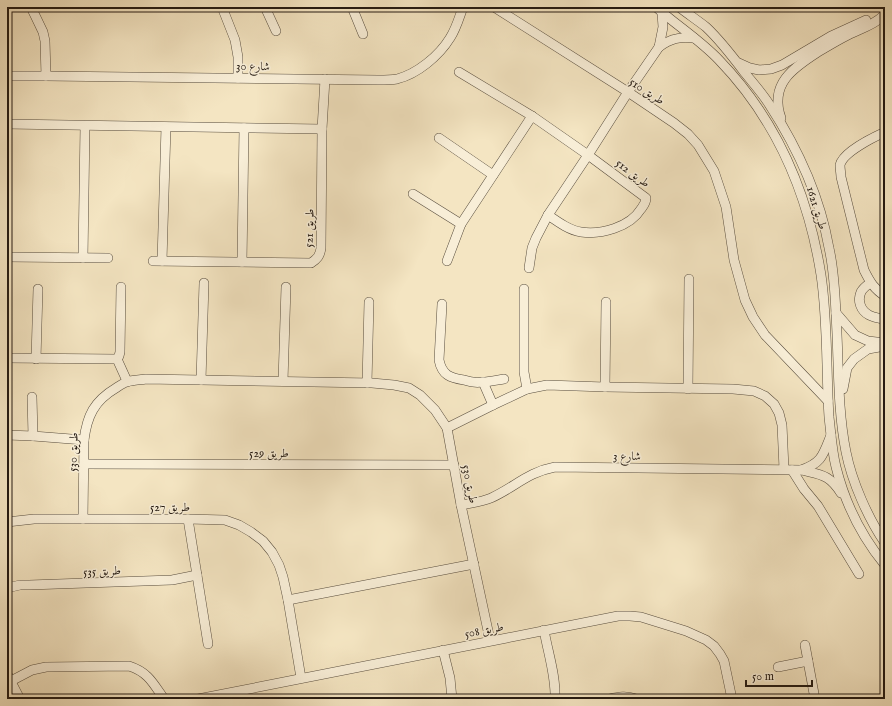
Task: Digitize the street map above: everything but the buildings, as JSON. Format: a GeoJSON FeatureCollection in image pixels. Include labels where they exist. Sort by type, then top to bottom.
{"type":"FeatureCollection","features":[{"type":"Feature","properties":{"kind":"street"},"geometry":{"type":"LineString","coordinates":[[31,7],[43,32],[45,41],[46,76]]}},
{"type":"Feature","properties":{"kind":"street"},"geometry":{"type":"LineString","coordinates":[[222,7],[235,40],[238,57],[238,78]]}},
{"type":"Feature","properties":{"kind":"street"},"geometry":{"type":"LineString","coordinates":[[265,7],[276,31]]}},
{"type":"Feature","properties":{"kind":"street"},"geometry":{"type":"LineString","coordinates":[[352,7],[363,34]]}},
{"type":"Feature","properties":{"kind":"street","name":"شارع 30"},"geometry":{"type":"LineString","coordinates":[[7,76],[398,79],[414,72],[436,56],[450,39],[458,23],[463,7]]}},
{"type":"Feature","properties":{"kind":"street","name":"طريق 510"},"geometry":{"type":"LineString","coordinates":[[494,7],[628,92],[688,134],[698,145],[714,171],[726,207],[734,260],[745,300],[753,317],[765,335],[828,401]]}},
{"type":"Feature","properties":{"kind":"street","name":"طريق 1621"},"geometry":{"type":"LineString","coordinates":[[679,7],[721,42],[768,103],[784,127],[804,167],[816,200],[832,262],[840,402],[846,454],[851,472],[864,505],[878,533],[885,543]]}},
{"type":"Feature","properties":{"kind":"street"},"geometry":{"type":"LineString","coordinates":[[659,10],[663,27],[659,47]]}},
{"type":"Feature","properties":{"kind":"street","name":"طريق 1621"},"geometry":{"type":"LineString","coordinates":[[659,10],[706,47],[741,86],[772,128],[791,167],[805,204],[813,232],[821,277],[825,321],[828,401],[836,467]]}},
{"type":"Feature","properties":{"kind":"street"},"geometry":{"type":"LineString","coordinates":[[736,62],[759,70],[771,69],[806,55],[875,23],[883,13]]}},
{"type":"Feature","properties":{"kind":"street"},"geometry":{"type":"LineString","coordinates":[[529,268],[532,248],[548,216],[628,92],[659,47],[672,39],[687,37],[694,38]]}},
{"type":"Feature","properties":{"kind":"street"},"geometry":{"type":"LineString","coordinates":[[784,127],[779,115],[778,106],[781,88],[784,79],[806,55]]}},
{"type":"Feature","properties":{"kind":"street","name":"طريق 512"},"geometry":{"type":"LineString","coordinates":[[459,72],[532,116],[646,198],[646,202],[638,214],[622,225],[599,232],[581,232],[572,230],[548,216]]}},
{"type":"Feature","properties":{"kind":"street"},"geometry":{"type":"LineString","coordinates":[[7,76],[7,104]]}},
{"type":"Feature","properties":{"kind":"street","name":"طريق 521"},"geometry":{"type":"LineString","coordinates":[[152,261],[311,263],[319,256],[321,248],[322,129],[325,79]]}},
{"type":"Feature","properties":{"kind":"street"},"geometry":{"type":"LineString","coordinates":[[447,261],[461,224],[532,116]]}},
{"type":"Feature","properties":{"kind":"street"},"geometry":{"type":"LineString","coordinates":[[7,124],[322,129]]}},
{"type":"Feature","properties":{"kind":"street"},"geometry":{"type":"LineString","coordinates":[[83,258],[85,126]]}},
{"type":"Feature","properties":{"kind":"street"},"geometry":{"type":"LineString","coordinates":[[162,261],[166,127]]}},
{"type":"Feature","properties":{"kind":"street"},"geometry":{"type":"LineString","coordinates":[[242,262],[244,128]]}},
{"type":"Feature","properties":{"kind":"street"},"geometry":{"type":"LineString","coordinates":[[885,132],[860,144],[846,156],[840,164],[841,178],[864,270],[870,283],[885,296]]}},
{"type":"Feature","properties":{"kind":"street"},"geometry":{"type":"LineString","coordinates":[[439,138],[493,175]]}},
{"type":"Feature","properties":{"kind":"street"},"geometry":{"type":"LineString","coordinates":[[413,194],[461,224]]}},
{"type":"Feature","properties":{"kind":"street"},"geometry":{"type":"LineString","coordinates":[[7,257],[108,258]]}},
{"type":"Feature","properties":{"kind":"street"},"geometry":{"type":"LineString","coordinates":[[688,388],[689,279]]}},
{"type":"Feature","properties":{"kind":"street"},"geometry":{"type":"LineString","coordinates":[[201,380],[204,283]]}},
{"type":"Feature","properties":{"kind":"street"},"geometry":{"type":"LineString","coordinates":[[870,283],[864,287],[861,293],[861,306],[864,312],[870,316],[885,320]]}},
{"type":"Feature","properties":{"kind":"street"},"geometry":{"type":"LineString","coordinates":[[117,359],[120,352],[121,287]]}},
{"type":"Feature","properties":{"kind":"street"},"geometry":{"type":"LineString","coordinates":[[283,382],[286,287]]}},
{"type":"Feature","properties":{"kind":"street"},"geometry":{"type":"LineString","coordinates":[[36,359],[38,289]]}},
{"type":"Feature","properties":{"kind":"street"},"geometry":{"type":"LineString","coordinates":[[524,289],[524,372],[527,389]]}},
{"type":"Feature","properties":{"kind":"street"},"geometry":{"type":"LineString","coordinates":[[367,383],[369,302]]}},
{"type":"Feature","properties":{"kind":"street"},"geometry":{"type":"LineString","coordinates":[[605,387],[606,302]]}},
{"type":"Feature","properties":{"kind":"street"},"geometry":{"type":"LineString","coordinates":[[442,304],[439,360],[445,373],[453,378],[468,381],[482,382],[504,379]]}},
{"type":"Feature","properties":{"kind":"street"},"geometry":{"type":"LineString","coordinates":[[836,313],[855,335],[868,342],[885,343]]}},
{"type":"Feature","properties":{"kind":"street"},"geometry":{"type":"LineString","coordinates":[[840,402],[847,368],[854,359],[868,349],[885,346]]}},
{"type":"Feature","properties":{"kind":"street"},"geometry":{"type":"LineString","coordinates":[[7,358],[117,359]]}},
{"type":"Feature","properties":{"kind":"street"},"geometry":{"type":"LineString","coordinates":[[117,359],[127,381]]}},
{"type":"Feature","properties":{"kind":"street","name":"طريق 530"},"geometry":{"type":"LineString","coordinates":[[83,519],[84,440],[89,416],[102,398],[110,391],[127,381],[146,379],[367,383],[394,385],[409,388],[420,395],[435,410],[447,428],[461,505],[490,640]]}},
{"type":"Feature","properties":{"kind":"street"},"geometry":{"type":"LineString","coordinates":[[482,382],[493,405]]}},
{"type":"Feature","properties":{"kind":"street"},"geometry":{"type":"LineString","coordinates":[[447,428],[527,389],[554,384],[605,387],[733,389],[754,391],[765,396],[774,404],[779,413],[792,470],[804,489],[818,506],[859,574]]}},
{"type":"Feature","properties":{"kind":"street"},"geometry":{"type":"LineString","coordinates":[[32,397],[33,436]]}},
{"type":"Feature","properties":{"kind":"street","name":"شارع 3"},"geometry":{"type":"LineString","coordinates":[[792,470],[814,465],[819,461],[831,434]]}},
{"type":"Feature","properties":{"kind":"street"},"geometry":{"type":"LineString","coordinates":[[7,435],[84,440]]}},
{"type":"Feature","properties":{"kind":"street","name":"طريق 529"},"geometry":{"type":"LineString","coordinates":[[84,464],[454,465]]}},
{"type":"Feature","properties":{"kind":"street","name":"شارع 3"},"geometry":{"type":"LineString","coordinates":[[836,467],[847,501],[855,519],[867,541],[885,565]]}},
{"type":"Feature","properties":{"kind":"street","name":"شارع 3"},"geometry":{"type":"LineString","coordinates":[[461,505],[490,498],[530,475],[546,469],[555,468],[792,470],[827,477],[835,483],[847,501]]}},
{"type":"Feature","properties":{"kind":"street","name":"طريق 527"},"geometry":{"type":"LineString","coordinates":[[7,522],[34,518],[188,519],[225,520],[239,525],[263,541],[280,565],[288,600],[301,678]]}},
{"type":"Feature","properties":{"kind":"street"},"geometry":{"type":"LineString","coordinates":[[188,519],[208,644]]}},
{"type":"Feature","properties":{"kind":"street"},"geometry":{"type":"LineString","coordinates":[[288,600],[474,564]]}},
{"type":"Feature","properties":{"kind":"street","name":"طريق 535"},"geometry":{"type":"LineString","coordinates":[[7,588],[20,585],[172,580],[197,575]]}},
{"type":"Feature","properties":{"kind":"street","name":"طريق 508"},"geometry":{"type":"LineString","coordinates":[[198,699],[490,640],[618,616],[630,616],[647,619],[686,631],[706,640],[714,646],[724,661],[732,699]]}},
{"type":"Feature","properties":{"kind":"street"},"geometry":{"type":"LineString","coordinates":[[544,630],[554,677],[555,699]]}},
{"type":"Feature","properties":{"kind":"street"},"geometry":{"type":"LineString","coordinates":[[805,645],[815,699]]}},
{"type":"Feature","properties":{"kind":"street"},"geometry":{"type":"LineString","coordinates":[[443,650],[450,678],[452,699]]}},
{"type":"Feature","properties":{"kind":"street"},"geometry":{"type":"LineString","coordinates":[[778,667],[808,661]]}},
{"type":"Feature","properties":{"kind":"street"},"geometry":{"type":"LineString","coordinates":[[20,699],[9,678],[32,670],[46,667],[129,666],[144,672],[164,699]]}},
{"type":"Feature","properties":{"kind":"street"},"geometry":{"type":"LineString","coordinates":[[609,699],[619,696],[636,699]]}}]}
